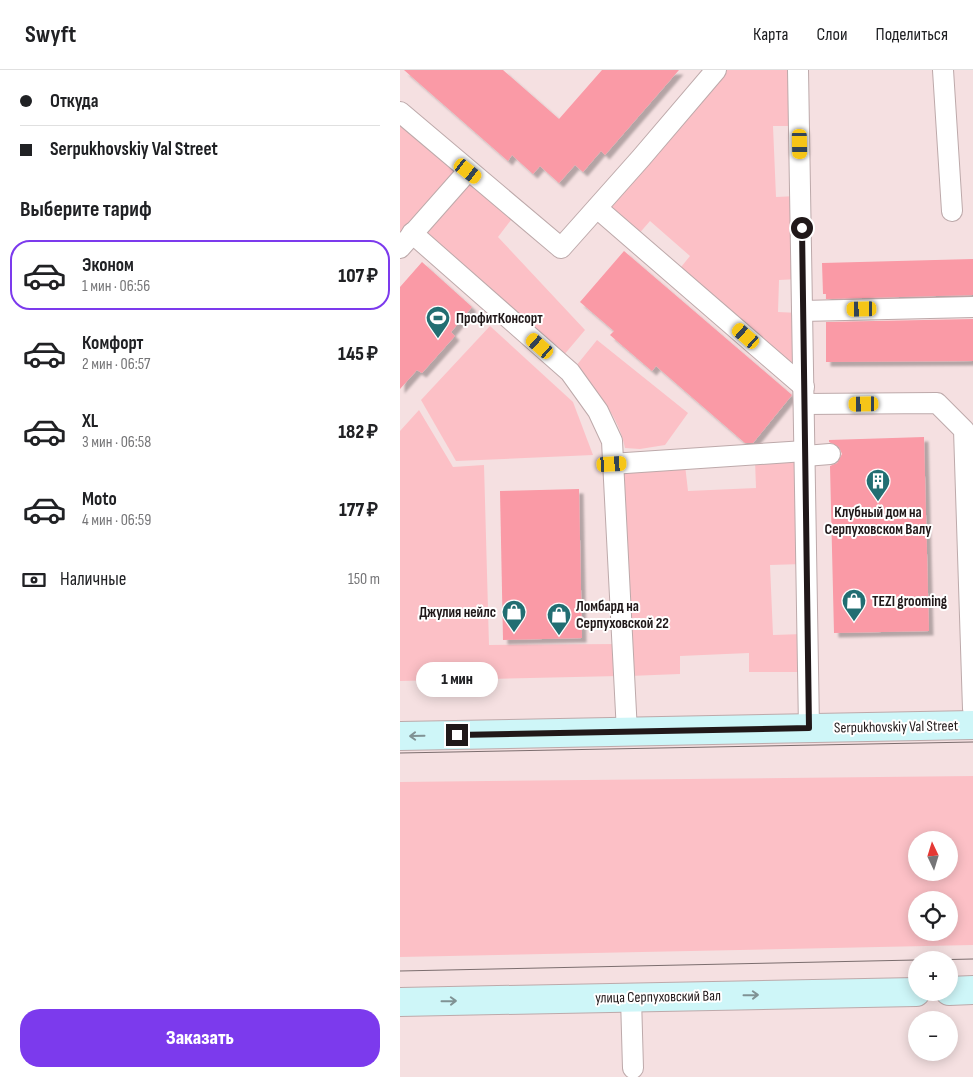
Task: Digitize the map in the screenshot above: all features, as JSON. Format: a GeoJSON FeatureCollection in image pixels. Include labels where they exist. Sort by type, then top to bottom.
{"type":"FeatureCollection","features":[{"type":"Feature","properties":{"kind":"main road","name":"Serpukhovskiy Val Street"},"geometry":{"type":"LineString","coordinates":[[400,736],[973,725]]}},
{"type":"Feature","properties":{"kind":"main road"},"geometry":{"type":"LineString","coordinates":[[958,991],[973,990]]}},
{"type":"Feature","properties":{"kind":"main road","name":"улица Серпуховский Вал"},"geometry":{"type":"LineString","coordinates":[[400,1002],[908,992]]}},
{"type":"Feature","properties":{"kind":"lane"},"geometry":{"type":"LineString","coordinates":[[400,112],[468,171],[521,212],[561,248],[716,70]]}},
{"type":"Feature","properties":{"kind":"lane"},"geometry":{"type":"LineString","coordinates":[[798,70],[809,728]]}},
{"type":"Feature","properties":{"kind":"lane"},"geometry":{"type":"LineString","coordinates":[[943,70],[952,211]]}},
{"type":"Feature","properties":{"kind":"lane"},"geometry":{"type":"LineString","coordinates":[[468,171],[406,240],[570,372],[598,411],[612,441],[627,732]]}},
{"type":"Feature","properties":{"kind":"lane"},"geometry":{"type":"LineString","coordinates":[[597,208],[804,396],[937,403],[964,430],[973,709]]}},
{"type":"Feature","properties":{"kind":"lane"},"geometry":{"type":"LineString","coordinates":[[802,311],[973,307]]}},
{"type":"Feature","properties":{"kind":"lane"},"geometry":{"type":"LineString","coordinates":[[612,464],[830,454]]}},
{"type":"Feature","properties":{"kind":"lane"},"geometry":{"type":"LineString","coordinates":[[631,998],[633,1068]]}},
{"type":"Feature","properties":{"kind":"shaded area"},"geometry":{"type":"Polygon","coordinates":[[[723,70],[793,70],[795,126],[773,126],[776,197],[797,196],[799,279],[779,280],[778,312],[799,313],[801,382],[677,272],[690,256],[650,221],[637,236],[604,208],[723,70]]]}},
{"type":"Feature","properties":{"kind":"shaded area"},"geometry":{"type":"Polygon","coordinates":[[[400,122],[455,171],[400,234],[400,122]]]}},
{"type":"Feature","properties":{"kind":"shaded area"},"geometry":{"type":"Polygon","coordinates":[[[469,180],[514,216],[498,237],[585,330],[563,356],[423,235],[469,180]]]}},
{"type":"Feature","properties":{"kind":"shaded area"},"geometry":{"type":"Polygon","coordinates":[[[490,326],[573,402],[593,455],[456,461],[421,400],[490,326]]]}},
{"type":"Feature","properties":{"kind":"shaded area"},"geometry":{"type":"Polygon","coordinates":[[[597,340],[688,413],[665,445],[640,449],[625,448],[618,425],[599,394],[576,366],[597,340]]]}},
{"type":"Feature","properties":{"kind":"shaded area"},"geometry":{"type":"Polygon","coordinates":[[[419,410],[453,467],[484,465],[489,645],[618,644],[619,676],[400,681],[400,431],[419,410]]]}},
{"type":"Feature","properties":{"kind":"shaded area"},"geometry":{"type":"Polygon","coordinates":[[[798,457],[803,564],[770,565],[773,635],[803,634],[804,672],[749,672],[749,653],[680,656],[680,674],[629,676],[617,469],[685,465],[688,491],[756,488],[755,460],[798,457]]]}},
{"type":"Feature","properties":{"kind":"shaded area"},"geometry":{"type":"Polygon","coordinates":[[[973,776],[973,945],[400,957],[400,782],[973,776]]]}},
{"type":"Feature","properties":{"kind":"building"},"geometry":{"type":"Polygon","coordinates":[[[404,70],[503,70],[559,119],[602,70],[679,70],[605,155],[601,151],[583,172],[575,165],[559,183],[540,166],[533,174],[512,155],[508,161],[404,70]]]}},
{"type":"Feature","properties":{"kind":"building"},"geometry":{"type":"Polygon","coordinates":[[[624,251],[792,395],[753,443],[745,443],[656,366],[652,371],[610,335],[614,331],[580,302],[624,251]]]}},
{"type":"Feature","properties":{"kind":"building"},"geometry":{"type":"Polygon","coordinates":[[[973,259],[973,295],[826,299],[826,294],[823,294],[822,263],[973,259]]]}},
{"type":"Feature","properties":{"kind":"building"},"geometry":{"type":"Polygon","coordinates":[[[422,262],[472,307],[451,332],[455,336],[422,373],[417,370],[400,389],[400,287],[422,262]]]}},
{"type":"Feature","properties":{"kind":"building"},"geometry":{"type":"Polygon","coordinates":[[[973,319],[973,361],[826,362],[826,322],[973,319]]]}},
{"type":"Feature","properties":{"kind":"building","name":"Клубный дом на Серпуховском Валу"},"geometry":{"type":"Polygon","coordinates":[[[924,437],[929,631],[834,633],[830,466],[837,463],[842,454],[839,447],[829,442],[829,440],[924,437]]]}},
{"type":"Feature","properties":{"kind":"building"},"geometry":{"type":"Polygon","coordinates":[[[579,489],[582,638],[503,640],[500,491],[579,489]]]}},
{"type":"Feature","properties":{"kind":"tram line"},"geometry":{"type":"LineString","coordinates":[[400,753],[973,742]]}},
{"type":"Feature","properties":{"kind":"tram line"},"geometry":{"type":"LineString","coordinates":[[958,959],[973,959]]}},
{"type":"Feature","properties":{"kind":"tram line"},"geometry":{"type":"LineString","coordinates":[[400,971],[908,960]]}},
{"type":"Feature","properties":{"kind":"place","name":"ПрофитКонсорт"},"geometry":{"type":"Point","coordinates":[438,339]}},
{"type":"Feature","properties":{"kind":"place","name":"Клубный дом на Серпуховском Валу"},"geometry":{"type":"Point","coordinates":[878,502]}},
{"type":"Feature","properties":{"kind":"place","name":"TEZI grooming"},"geometry":{"type":"Point","coordinates":[854,622]}},
{"type":"Feature","properties":{"kind":"place","name":"Джулия нейлс"},"geometry":{"type":"Point","coordinates":[514,633]}},
{"type":"Feature","properties":{"kind":"place","name":"Ломбард на Серпуховской 22"},"geometry":{"type":"Point","coordinates":[559,636]}},
{"type":"Feature","properties":{"kind":"route"},"geometry":{"type":"LineString","coordinates":[[457,735],[809,728],[802,228]]}}]}
